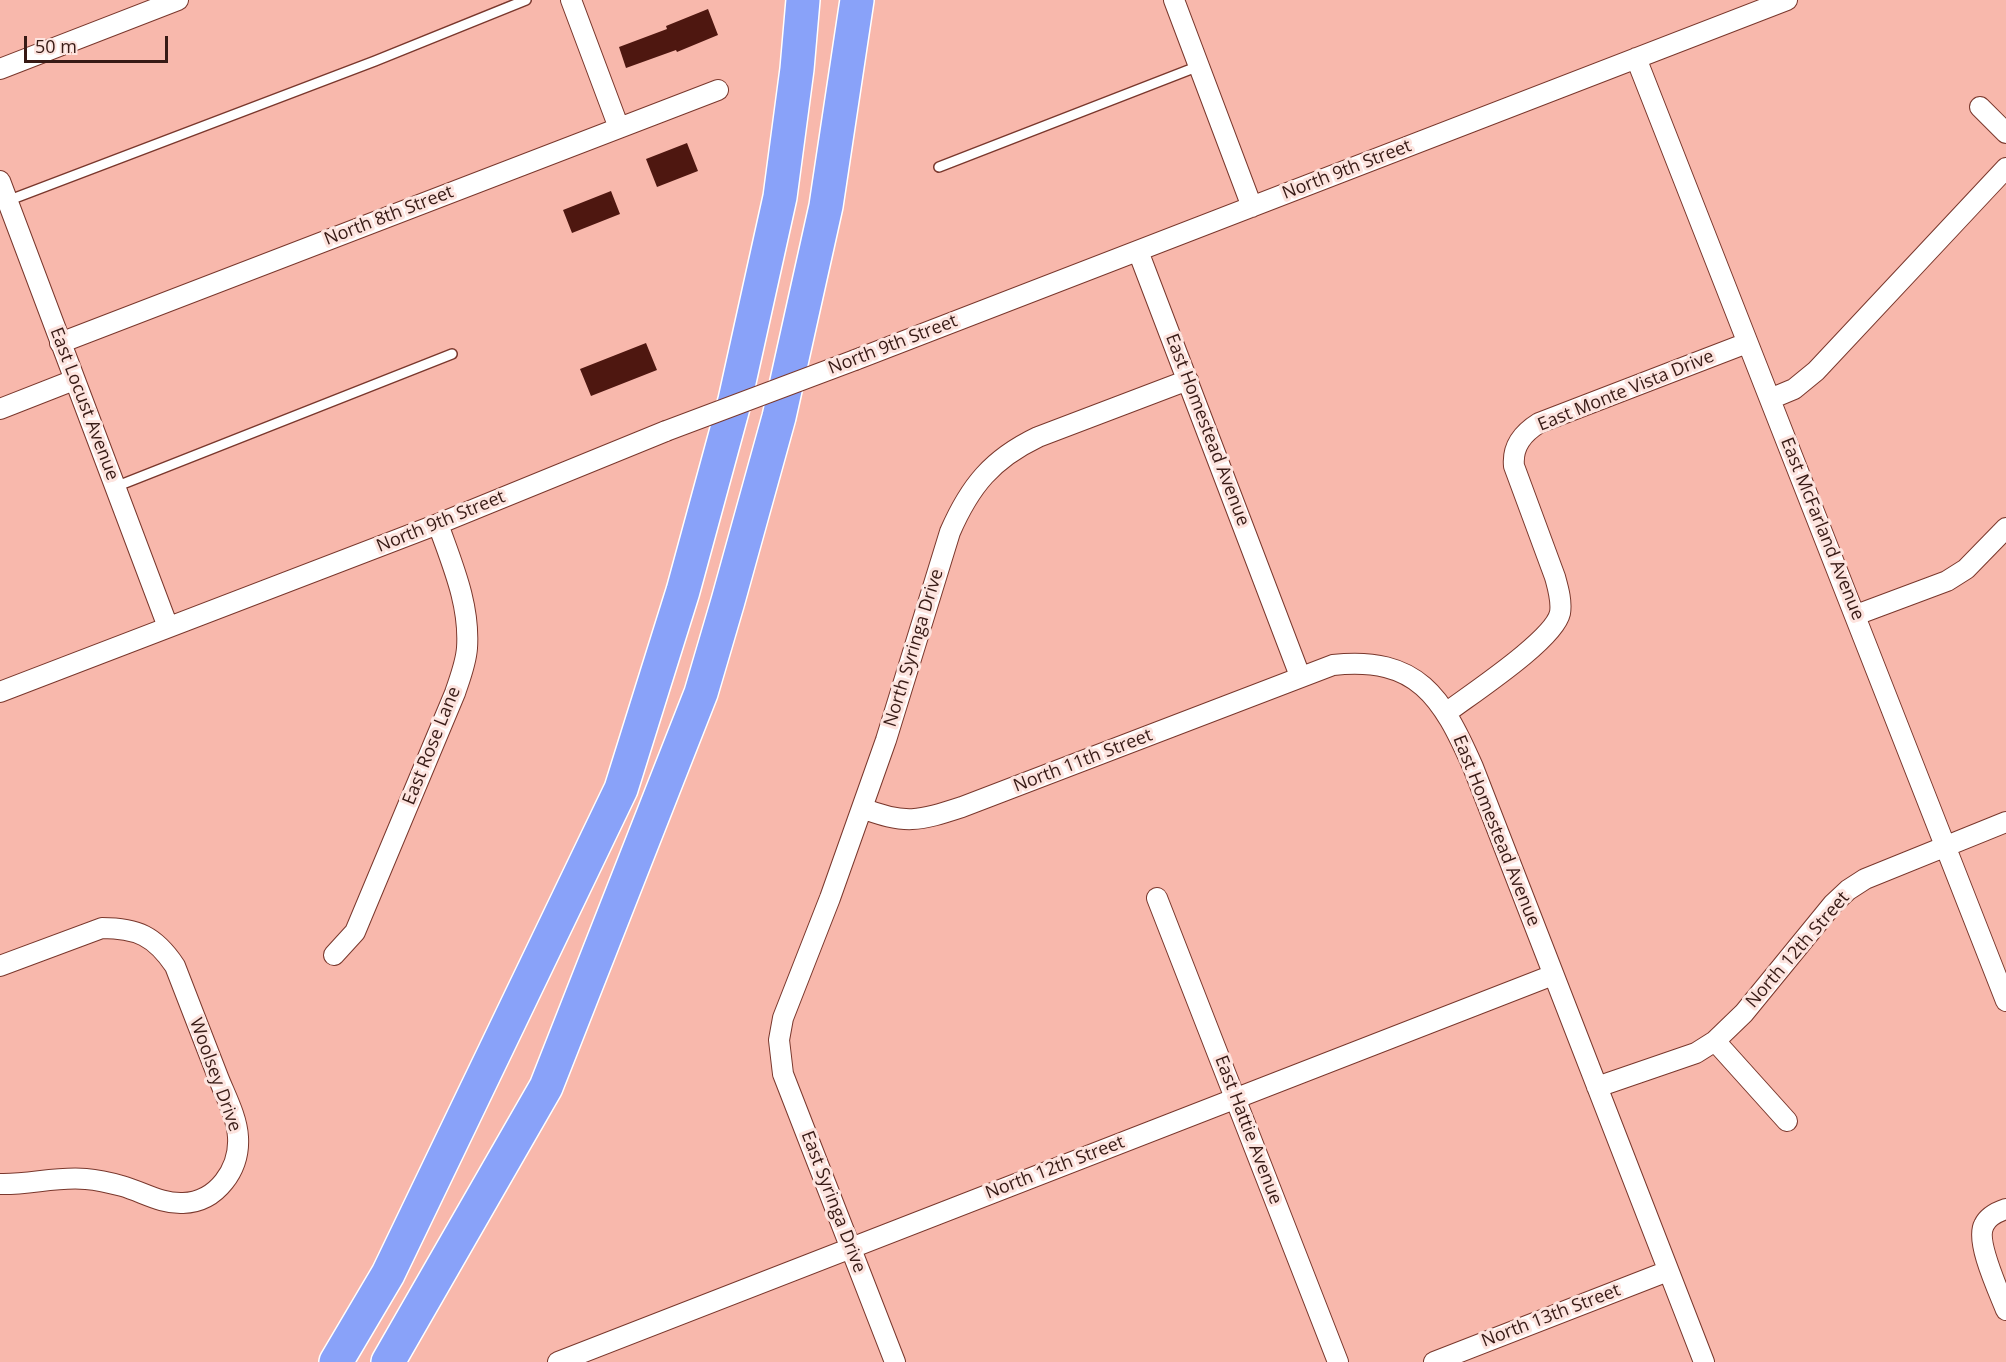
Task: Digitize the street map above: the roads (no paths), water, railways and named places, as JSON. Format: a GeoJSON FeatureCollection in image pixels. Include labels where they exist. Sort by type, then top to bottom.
{"type":"FeatureCollection","features":[{"type":"Feature","properties":{"kind":"highway"},"geometry":{"type":"LineString","coordinates":[[336,1362],[388,1274],[621,789],[683,591],[735,400],[780,197],[797,69],[803,0]]}},
{"type":"Feature","properties":{"kind":"highway"},"geometry":{"type":"LineString","coordinates":[[388,1362],[546,1087],[701,693],[729,601],[779,417],[826,206],[857,0]]}},
{"type":"Feature","properties":{"kind":"street"},"geometry":{"type":"LineString","coordinates":[[0,69],[178,0]]}},
{"type":"Feature","properties":{"kind":"street"},"geometry":{"type":"LineString","coordinates":[[571,0],[619,128]]}},
{"type":"Feature","properties":{"kind":"street"},"geometry":{"type":"LineString","coordinates":[[1174,0],[1252,207]]}},
{"type":"Feature","properties":{"kind":"street","name":"North 9th Street"},"geometry":{"type":"LineString","coordinates":[[0,692],[438,524],[666,431],[1787,0]]}},
{"type":"Feature","properties":{"kind":"street","name":"East McFarland Avenue"},"geometry":{"type":"LineString","coordinates":[[1636,58],[2006,1001]]}},
{"type":"Feature","properties":{"kind":"street","name":"North 8th Street"},"geometry":{"type":"LineString","coordinates":[[60,343],[718,90]]}},
{"type":"Feature","properties":{"kind":"street"},"geometry":{"type":"LineString","coordinates":[[1980,107],[2006,133]]}},
{"type":"Feature","properties":{"kind":"street"},"geometry":{"type":"LineString","coordinates":[[1770,399],[1794,389],[1816,371],[2006,168]]}},
{"type":"Feature","properties":{"kind":"street","name":"East Locust Avenue"},"geometry":{"type":"LineString","coordinates":[[0,181],[168,627]]}},
{"type":"Feature","properties":{"kind":"street","name":"East Homestead Avenue"},"geometry":{"type":"LineString","coordinates":[[1138,251],[1300,676],[1334,665],[1371,663],[1409,675],[1421,684],[1455,726],[1473,767],[1704,1362]]}},
{"type":"Feature","properties":{"kind":"street","name":"East Monte Vista Drive"},"geometry":{"type":"LineString","coordinates":[[1446,713],[1550,632],[1560,612],[1559,590],[1555,577],[1514,466],[1515,449],[1521,438],[1539,423],[1748,343]]}},
{"type":"Feature","properties":{"kind":"street"},"geometry":{"type":"LineString","coordinates":[[0,409],[74,380]]}},
{"type":"Feature","properties":{"kind":"street","name":"North Syringa Drive"},"geometry":{"type":"LineString","coordinates":[[779,1040],[791,994],[830,898],[886,740],[950,532],[962,505],[991,467],[1017,447],[1188,380]]}},
{"type":"Feature","properties":{"kind":"street","name":"East Rose Lane"},"geometry":{"type":"LineString","coordinates":[[334,955],[355,932],[372,894],[455,693],[464,663],[467,647],[465,607],[438,524]]}},
{"type":"Feature","properties":{"kind":"street"},"geometry":{"type":"LineString","coordinates":[[1856,615],[1947,581],[1966,569],[2006,528]]}},
{"type":"Feature","properties":{"kind":"street","name":"North 11th Street"},"geometry":{"type":"LineString","coordinates":[[862,808],[884,817],[897,819],[928,818],[962,807],[1300,676]]}},
{"type":"Feature","properties":{"kind":"street","name":"North 12th Street"},"geometry":{"type":"LineString","coordinates":[[1597,1087],[1696,1053],[1715,1041],[1744,1013],[1833,904],[1848,890],[1865,879],[2006,822]]}},
{"type":"Feature","properties":{"kind":"street","name":"East Hattie Avenue"},"geometry":{"type":"LineString","coordinates":[[1157,898],[1338,1362]]}},
{"type":"Feature","properties":{"kind":"street","name":"Woolsey Drive"},"geometry":{"type":"LineString","coordinates":[[0,966],[102,928],[135,931],[153,940],[175,966],[231,1109],[238,1134],[238,1153],[222,1185],[208,1196],[191,1202],[164,1202],[122,1186],[87,1179],[52,1179],[0,1184]]}},
{"type":"Feature","properties":{"kind":"street","name":"North 12th Street"},"geometry":{"type":"LineString","coordinates":[[558,1362],[1553,975]]}},
{"type":"Feature","properties":{"kind":"street","name":"East Syringa Drive"},"geometry":{"type":"LineString","coordinates":[[779,1040],[783,1074],[894,1362]]}},
{"type":"Feature","properties":{"kind":"street"},"geometry":{"type":"LineString","coordinates":[[1715,1041],[1786,1121]]}},
{"type":"Feature","properties":{"kind":"street"},"geometry":{"type":"LineString","coordinates":[[2006,1209],[1991,1216],[1984,1224],[1980,1238],[2006,1310]]}},
{"type":"Feature","properties":{"kind":"street","name":"North 13th Street"},"geometry":{"type":"LineString","coordinates":[[1434,1362],[1668,1271]]}},
{"type":"Feature","properties":{"kind":"lane"},"geometry":{"type":"LineString","coordinates":[[7,201],[375,61],[526,0]]}},
{"type":"Feature","properties":{"kind":"lane"},"geometry":{"type":"LineString","coordinates":[[939,167],[1199,66]]}},
{"type":"Feature","properties":{"kind":"lane"},"geometry":{"type":"LineString","coordinates":[[115,487],[452,354]]}}]}
